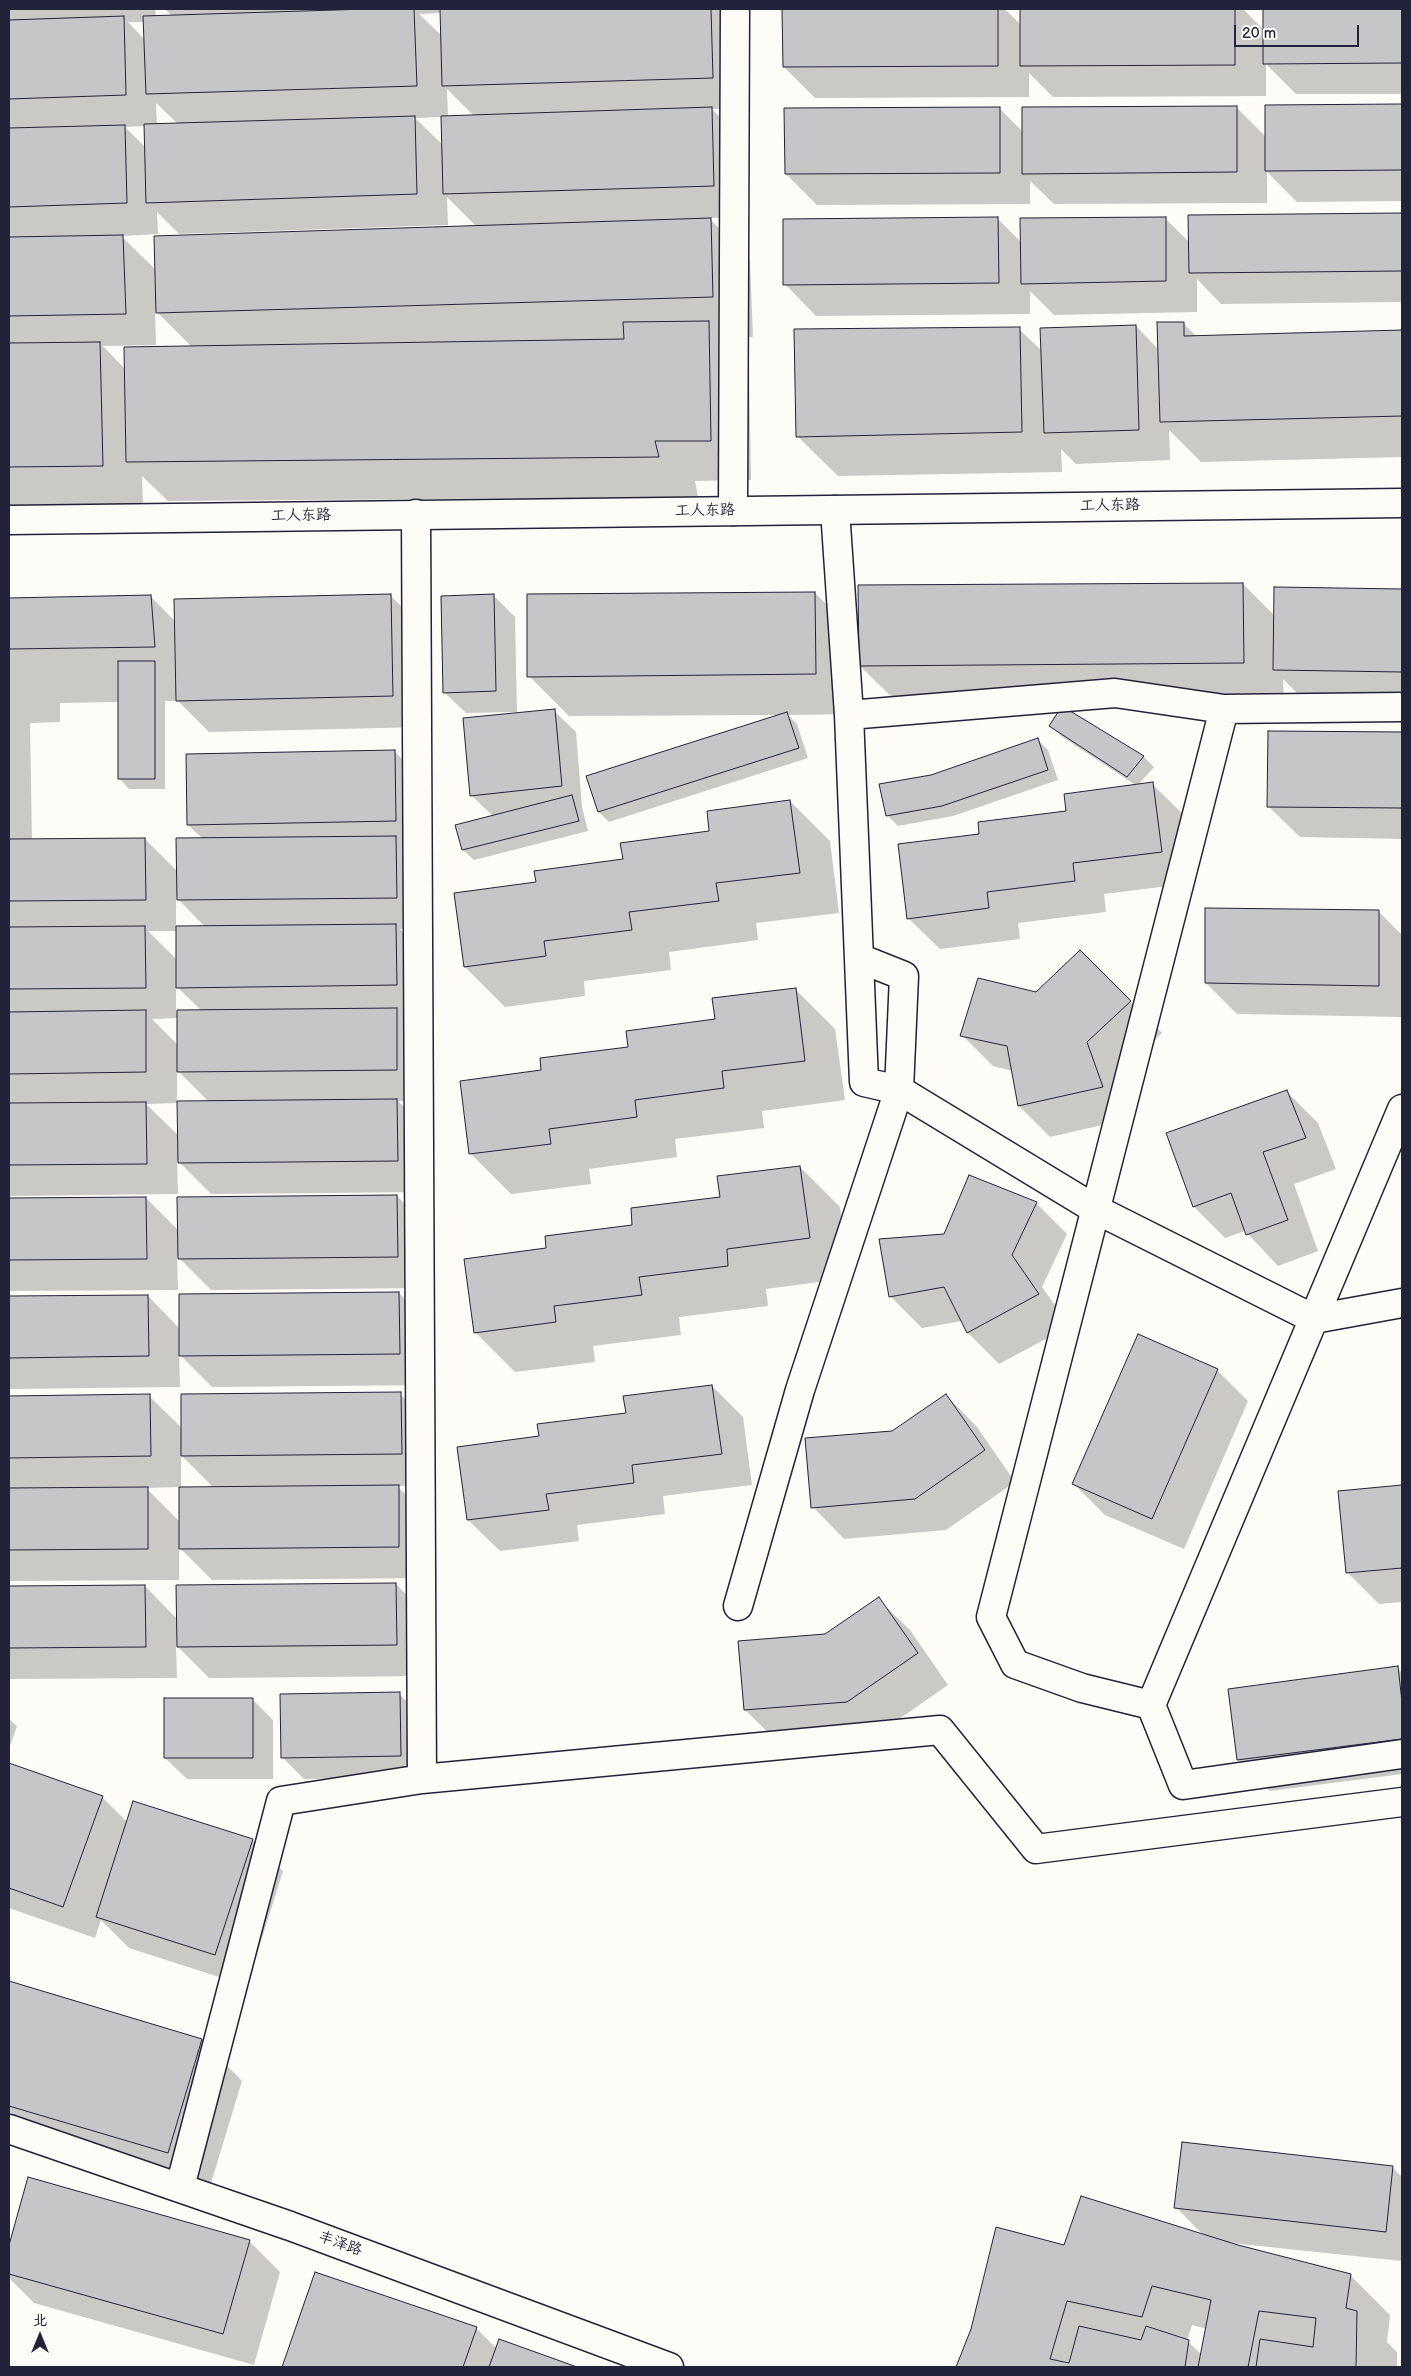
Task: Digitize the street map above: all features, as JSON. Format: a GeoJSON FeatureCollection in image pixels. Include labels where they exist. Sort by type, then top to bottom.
{"type":"FeatureCollection","features":[{"type":"Feature","properties":{"kind":"street"},"geometry":{"type":"LineString","coordinates":[[733,511],[734,9]]}},
{"type":"Feature","properties":{"kind":"street","name":"工人东路"},"geometry":{"type":"LineString","coordinates":[[9,520],[1402,503]]}},
{"type":"Feature","properties":{"kind":"street"},"geometry":{"type":"LineString","coordinates":[[835,510],[849,715],[864,1082],[899,1090],[1095,1209],[1314,1319],[1402,1304]]}},
{"type":"Feature","properties":{"kind":"street"},"geometry":{"type":"LineString","coordinates":[[416,514],[422,1778]]}},
{"type":"Feature","properties":{"kind":"street"},"geometry":{"type":"LineString","coordinates":[[849,715],[1115,692],[1224,708],[1402,708]]}},
{"type":"Feature","properties":{"kind":"street"},"geometry":{"type":"LineString","coordinates":[[1151,1706],[1082,1688],[1015,1664],[991,1617],[1224,708]]}},
{"type":"Feature","properties":{"kind":"street"},"geometry":{"type":"LineString","coordinates":[[738,1606],[800,1390],[899,1090],[904,976],[859,958]]}},
{"type":"Feature","properties":{"kind":"street"},"geometry":{"type":"LineString","coordinates":[[1402,1110],[1151,1706],[1183,1785],[1402,1754]]}},
{"type":"Feature","properties":{"kind":"street"},"geometry":{"type":"LineString","coordinates":[[180,2187],[281,1802],[422,1778],[940,1730],[1036,1849],[1402,1802]]}},
{"type":"Feature","properties":{"kind":"street","name":"丰泽路"},"geometry":{"type":"LineString","coordinates":[[9,2129],[180,2187],[669,2367]]}},
{"type":"Feature","properties":{"kind":"building"},"geometry":{"type":"Polygon","coordinates":[[[414,9],[417,86],[146,94],[143,16],[414,9]]]}},
{"type":"Feature","properties":{"kind":"building"},"geometry":{"type":"Polygon","coordinates":[[[440,9],[711,9],[713,78],[442,86],[440,9]]]}},
{"type":"Feature","properties":{"kind":"building"},"geometry":{"type":"Polygon","coordinates":[[[782,9],[998,9],[998,66],[783,67],[782,9]]]}},
{"type":"Feature","properties":{"kind":"building"},"geometry":{"type":"Polygon","coordinates":[[[1020,9],[1235,9],[1235,65],[1020,66],[1020,9]]]}},
{"type":"Feature","properties":{"kind":"building"},"geometry":{"type":"Polygon","coordinates":[[[1263,9],[1402,9],[1402,63],[1263,64],[1263,9]]]}},
{"type":"Feature","properties":{"kind":"building"},"geometry":{"type":"Polygon","coordinates":[[[124,16],[126,95],[9,99],[9,20],[124,16]]]}},
{"type":"Feature","properties":{"kind":"building"},"geometry":{"type":"Polygon","coordinates":[[[1402,104],[1402,170],[1265,171],[1265,105],[1402,104]]]}},
{"type":"Feature","properties":{"kind":"building"},"geometry":{"type":"Polygon","coordinates":[[[1237,106],[1237,172],[1022,174],[1022,107],[1237,106]]]}},
{"type":"Feature","properties":{"kind":"building"},"geometry":{"type":"Polygon","coordinates":[[[712,107],[714,186],[443,194],[441,116],[712,107]]]}},
{"type":"Feature","properties":{"kind":"building"},"geometry":{"type":"Polygon","coordinates":[[[1000,107],[1000,173],[785,174],[784,108],[1000,107]]]}},
{"type":"Feature","properties":{"kind":"building"},"geometry":{"type":"Polygon","coordinates":[[[415,116],[417,194],[146,203],[144,124],[415,116]]]}},
{"type":"Feature","properties":{"kind":"building"},"geometry":{"type":"Polygon","coordinates":[[[125,125],[127,203],[9,207],[9,128],[125,125]]]}},
{"type":"Feature","properties":{"kind":"building"},"geometry":{"type":"Polygon","coordinates":[[[1402,213],[1402,271],[1189,273],[1188,215],[1402,213]]]}},
{"type":"Feature","properties":{"kind":"building"},"geometry":{"type":"Polygon","coordinates":[[[998,217],[999,283],[783,285],[783,219],[998,217]]]}},
{"type":"Feature","properties":{"kind":"building"},"geometry":{"type":"Polygon","coordinates":[[[1166,217],[1166,281],[1021,284],[1020,218],[1166,217]]]}},
{"type":"Feature","properties":{"kind":"building"},"geometry":{"type":"Polygon","coordinates":[[[711,218],[713,297],[156,313],[154,236],[711,218]]]}},
{"type":"Feature","properties":{"kind":"building"},"geometry":{"type":"Polygon","coordinates":[[[123,235],[126,314],[9,316],[9,237],[123,235]]]}},
{"type":"Feature","properties":{"kind":"building"},"geometry":{"type":"Polygon","coordinates":[[[709,321],[711,441],[655,441],[659,457],[126,462],[124,347],[624,339],[623,322],[709,321]]]}},
{"type":"Feature","properties":{"kind":"building"},"geometry":{"type":"Polygon","coordinates":[[[1157,322],[1184,322],[1184,336],[1402,330],[1402,416],[1160,422],[1157,322]]]}},
{"type":"Feature","properties":{"kind":"building"},"geometry":{"type":"Polygon","coordinates":[[[1136,325],[1139,430],[1044,433],[1040,328],[1136,325]]]}},
{"type":"Feature","properties":{"kind":"building"},"geometry":{"type":"Polygon","coordinates":[[[1020,327],[1022,432],[796,437],[794,329],[1020,327]]]}},
{"type":"Feature","properties":{"kind":"building"},"geometry":{"type":"Polygon","coordinates":[[[100,342],[103,466],[9,467],[9,343],[100,342]]]}},
{"type":"Feature","properties":{"kind":"building"},"geometry":{"type":"Polygon","coordinates":[[[1243,583],[1244,663],[859,666],[858,585],[1243,583]]]}},
{"type":"Feature","properties":{"kind":"building"},"geometry":{"type":"Polygon","coordinates":[[[1274,587],[1402,589],[1402,672],[1273,670],[1274,587]]]}},
{"type":"Feature","properties":{"kind":"building"},"geometry":{"type":"Polygon","coordinates":[[[815,592],[816,674],[527,677],[527,594],[815,592]]]}},
{"type":"Feature","properties":{"kind":"building"},"geometry":{"type":"Polygon","coordinates":[[[391,594],[393,696],[176,701],[174,599],[391,594]]]}},
{"type":"Feature","properties":{"kind":"building"},"geometry":{"type":"Polygon","coordinates":[[[494,594],[496,691],[443,693],[441,596],[494,594]]]}},
{"type":"Feature","properties":{"kind":"building"},"geometry":{"type":"Polygon","coordinates":[[[151,595],[155,647],[9,649],[9,598],[151,595]]]}},
{"type":"Feature","properties":{"kind":"building"},"geometry":{"type":"Polygon","coordinates":[[[118,661],[155,661],[155,779],[118,779],[118,661]]]}},
{"type":"Feature","properties":{"kind":"building"},"geometry":{"type":"Polygon","coordinates":[[[1062,706],[1144,756],[1127,777],[1049,726],[1062,706]]]}},
{"type":"Feature","properties":{"kind":"building"},"geometry":{"type":"Polygon","coordinates":[[[555,709],[562,786],[470,796],[463,718],[555,709]]]}},
{"type":"Feature","properties":{"kind":"building"},"geometry":{"type":"Polygon","coordinates":[[[787,712],[799,748],[598,812],[586,776],[787,712]]]}},
{"type":"Feature","properties":{"kind":"building"},"geometry":{"type":"Polygon","coordinates":[[[1268,731],[1402,732],[1402,808],[1267,807],[1268,731]]]}},
{"type":"Feature","properties":{"kind":"building"},"geometry":{"type":"Polygon","coordinates":[[[1038,738],[1048,770],[942,806],[886,816],[879,784],[931,775],[1038,738]]]}},
{"type":"Feature","properties":{"kind":"building"},"geometry":{"type":"Polygon","coordinates":[[[395,750],[396,821],[187,825],[186,754],[395,750]]]}},
{"type":"Feature","properties":{"kind":"building"},"geometry":{"type":"Polygon","coordinates":[[[1153,782],[1162,852],[1073,863],[1075,881],[987,892],[989,908],[907,919],[898,844],[979,834],[978,822],[1066,811],[1064,794],[1153,782]]]}},
{"type":"Feature","properties":{"kind":"building"},"geometry":{"type":"Polygon","coordinates":[[[572,795],[579,821],[462,850],[455,825],[572,795]]]}},
{"type":"Feature","properties":{"kind":"building"},"geometry":{"type":"Polygon","coordinates":[[[790,800],[800,873],[716,883],[719,901],[629,912],[632,930],[544,941],[546,956],[464,967],[454,893],[536,882],[534,871],[623,859],[620,843],[709,831],[707,811],[790,800]]]}},
{"type":"Feature","properties":{"kind":"building"},"geometry":{"type":"Polygon","coordinates":[[[396,836],[397,898],[177,900],[176,838],[396,836]]]}},
{"type":"Feature","properties":{"kind":"building"},"geometry":{"type":"Polygon","coordinates":[[[145,838],[146,900],[9,901],[9,839],[145,838]]]}},
{"type":"Feature","properties":{"kind":"building"},"geometry":{"type":"Polygon","coordinates":[[[1205,908],[1379,910],[1379,986],[1205,983],[1205,908]]]}},
{"type":"Feature","properties":{"kind":"building"},"geometry":{"type":"Polygon","coordinates":[[[396,924],[397,985],[176,988],[176,926],[396,924]]]}},
{"type":"Feature","properties":{"kind":"building"},"geometry":{"type":"Polygon","coordinates":[[[145,926],[146,988],[9,989],[9,927],[145,926]]]}},
{"type":"Feature","properties":{"kind":"building"},"geometry":{"type":"Polygon","coordinates":[[[1080,950],[1131,1001],[1087,1042],[1103,1087],[1018,1106],[1007,1046],[960,1036],[978,978],[1036,992],[1080,950]]]}},
{"type":"Feature","properties":{"kind":"building"},"geometry":{"type":"Polygon","coordinates":[[[796,988],[805,1061],[722,1071],[724,1088],[635,1100],[637,1117],[549,1129],[551,1144],[469,1154],[460,1081],[541,1070],[540,1058],[628,1047],[626,1031],[715,1019],[712,998],[796,988]]]}},
{"type":"Feature","properties":{"kind":"building"},"geometry":{"type":"Polygon","coordinates":[[[397,1008],[397,1070],[177,1072],[177,1010],[397,1008]]]}},
{"type":"Feature","properties":{"kind":"building"},"geometry":{"type":"Polygon","coordinates":[[[146,1010],[146,1072],[9,1074],[9,1012],[146,1010]]]}},
{"type":"Feature","properties":{"kind":"building"},"geometry":{"type":"Polygon","coordinates":[[[1287,1090],[1306,1138],[1263,1152],[1288,1220],[1246,1235],[1231,1193],[1193,1207],[1166,1133],[1287,1090]]]}},
{"type":"Feature","properties":{"kind":"building"},"geometry":{"type":"Polygon","coordinates":[[[397,1099],[398,1161],[178,1163],[177,1101],[397,1099]]]}},
{"type":"Feature","properties":{"kind":"building"},"geometry":{"type":"Polygon","coordinates":[[[146,1102],[147,1164],[9,1165],[9,1103],[146,1102]]]}},
{"type":"Feature","properties":{"kind":"building"},"geometry":{"type":"Polygon","coordinates":[[[800,1166],[810,1238],[727,1249],[728,1266],[639,1277],[642,1295],[554,1306],[556,1322],[474,1333],[464,1259],[546,1248],[545,1236],[632,1225],[631,1208],[720,1197],[717,1176],[800,1166]]]}},
{"type":"Feature","properties":{"kind":"building"},"geometry":{"type":"Polygon","coordinates":[[[969,1175],[1037,1202],[1012,1255],[1039,1294],[967,1333],[944,1287],[889,1297],[879,1239],[944,1234],[969,1175]]]}},
{"type":"Feature","properties":{"kind":"building"},"geometry":{"type":"Polygon","coordinates":[[[397,1195],[398,1257],[178,1259],[177,1197],[397,1195]]]}},
{"type":"Feature","properties":{"kind":"building"},"geometry":{"type":"Polygon","coordinates":[[[146,1197],[147,1259],[9,1260],[9,1198],[146,1197]]]}},
{"type":"Feature","properties":{"kind":"building"},"geometry":{"type":"Polygon","coordinates":[[[399,1292],[400,1354],[179,1356],[179,1294],[399,1292]]]}},
{"type":"Feature","properties":{"kind":"building"},"geometry":{"type":"Polygon","coordinates":[[[148,1295],[149,1356],[9,1358],[9,1296],[148,1295]]]}},
{"type":"Feature","properties":{"kind":"building"},"geometry":{"type":"Polygon","coordinates":[[[1138,1334],[1218,1369],[1152,1519],[1072,1484],[1138,1334]]]}},
{"type":"Feature","properties":{"kind":"building"},"geometry":{"type":"Polygon","coordinates":[[[712,1385],[722,1454],[632,1465],[634,1483],[546,1494],[549,1510],[467,1520],[457,1447],[539,1436],[537,1424],[626,1413],[623,1396],[712,1385]]]}},
{"type":"Feature","properties":{"kind":"building"},"geometry":{"type":"Polygon","coordinates":[[[401,1392],[402,1454],[181,1456],[181,1394],[401,1392]]]}},
{"type":"Feature","properties":{"kind":"building"},"geometry":{"type":"Polygon","coordinates":[[[150,1394],[151,1456],[9,1458],[9,1396],[150,1394]]]}},
{"type":"Feature","properties":{"kind":"building"},"geometry":{"type":"Polygon","coordinates":[[[946,1394],[985,1450],[915,1499],[811,1508],[805,1438],[892,1431],[946,1394]]]}},
{"type":"Feature","properties":{"kind":"building"},"geometry":{"type":"Polygon","coordinates":[[[399,1485],[399,1547],[179,1549],[179,1487],[399,1485]]]}},
{"type":"Feature","properties":{"kind":"building"},"geometry":{"type":"Polygon","coordinates":[[[1402,1485],[1402,1568],[1346,1573],[1338,1491],[1402,1485]]]}},
{"type":"Feature","properties":{"kind":"building"},"geometry":{"type":"Polygon","coordinates":[[[148,1487],[148,1549],[9,1550],[9,1488],[148,1487]]]}},
{"type":"Feature","properties":{"kind":"building"},"geometry":{"type":"Polygon","coordinates":[[[396,1583],[397,1645],[177,1647],[176,1585],[396,1583]]]}},
{"type":"Feature","properties":{"kind":"building"},"geometry":{"type":"Polygon","coordinates":[[[145,1585],[146,1647],[9,1648],[9,1586],[145,1585]]]}},
{"type":"Feature","properties":{"kind":"building"},"geometry":{"type":"Polygon","coordinates":[[[879,1597],[918,1653],[847,1702],[744,1710],[738,1641],[825,1634],[879,1597]]]}},
{"type":"Feature","properties":{"kind":"building"},"geometry":{"type":"Polygon","coordinates":[[[1398,1666],[1402,1702],[1402,1739],[1237,1760],[1228,1689],[1398,1666]]]}},
{"type":"Feature","properties":{"kind":"building"},"geometry":{"type":"Polygon","coordinates":[[[400,1692],[401,1756],[281,1758],[280,1694],[400,1692]]]}},
{"type":"Feature","properties":{"kind":"building"},"geometry":{"type":"Polygon","coordinates":[[[164,1698],[253,1698],[253,1758],[164,1758],[164,1698]]]}},
{"type":"Feature","properties":{"kind":"building"},"geometry":{"type":"Polygon","coordinates":[[[9,1763],[103,1796],[63,1907],[9,1888],[9,1763]]]}},
{"type":"Feature","properties":{"kind":"building"},"geometry":{"type":"Polygon","coordinates":[[[133,1801],[253,1839],[215,1955],[96,1917],[133,1801]]]}},
{"type":"Feature","properties":{"kind":"building"},"geometry":{"type":"Polygon","coordinates":[[[9,1981],[202,2039],[168,2153],[9,2106],[9,1981]]]}},
{"type":"Feature","properties":{"kind":"building"},"geometry":{"type":"Polygon","coordinates":[[[1182,2142],[1393,2166],[1386,2232],[1174,2208],[1182,2142]]]}},
{"type":"Feature","properties":{"kind":"building"},"geometry":{"type":"Polygon","coordinates":[[[28,2177],[250,2240],[223,2334],[9,2274],[9,2245],[28,2177]]]}},
{"type":"Feature","properties":{"kind":"building"},"geometry":{"type":"Polygon","coordinates":[[[1081,2196],[1238,2245],[1351,2274],[1346,2308],[1357,2311],[1356,2367],[1256,2367],[1260,2339],[1313,2347],[1316,2318],[1259,2311],[1248,2367],[1198,2367],[1211,2300],[1152,2286],[1142,2317],[1067,2301],[1050,2359],[1069,2363],[1079,2326],[1141,2340],[1146,2326],[1189,2340],[1185,2367],[956,2367],[971,2329],[996,2227],[1064,2245],[1081,2196]]]}},
{"type":"Feature","properties":{"kind":"building"},"geometry":{"type":"Polygon","coordinates":[[[315,2272],[477,2327],[463,2367],[282,2367],[315,2272]]]}},
{"type":"Feature","properties":{"kind":"building"},"geometry":{"type":"Polygon","coordinates":[[[499,2339],[577,2367],[489,2367],[499,2339]]]}}]}
